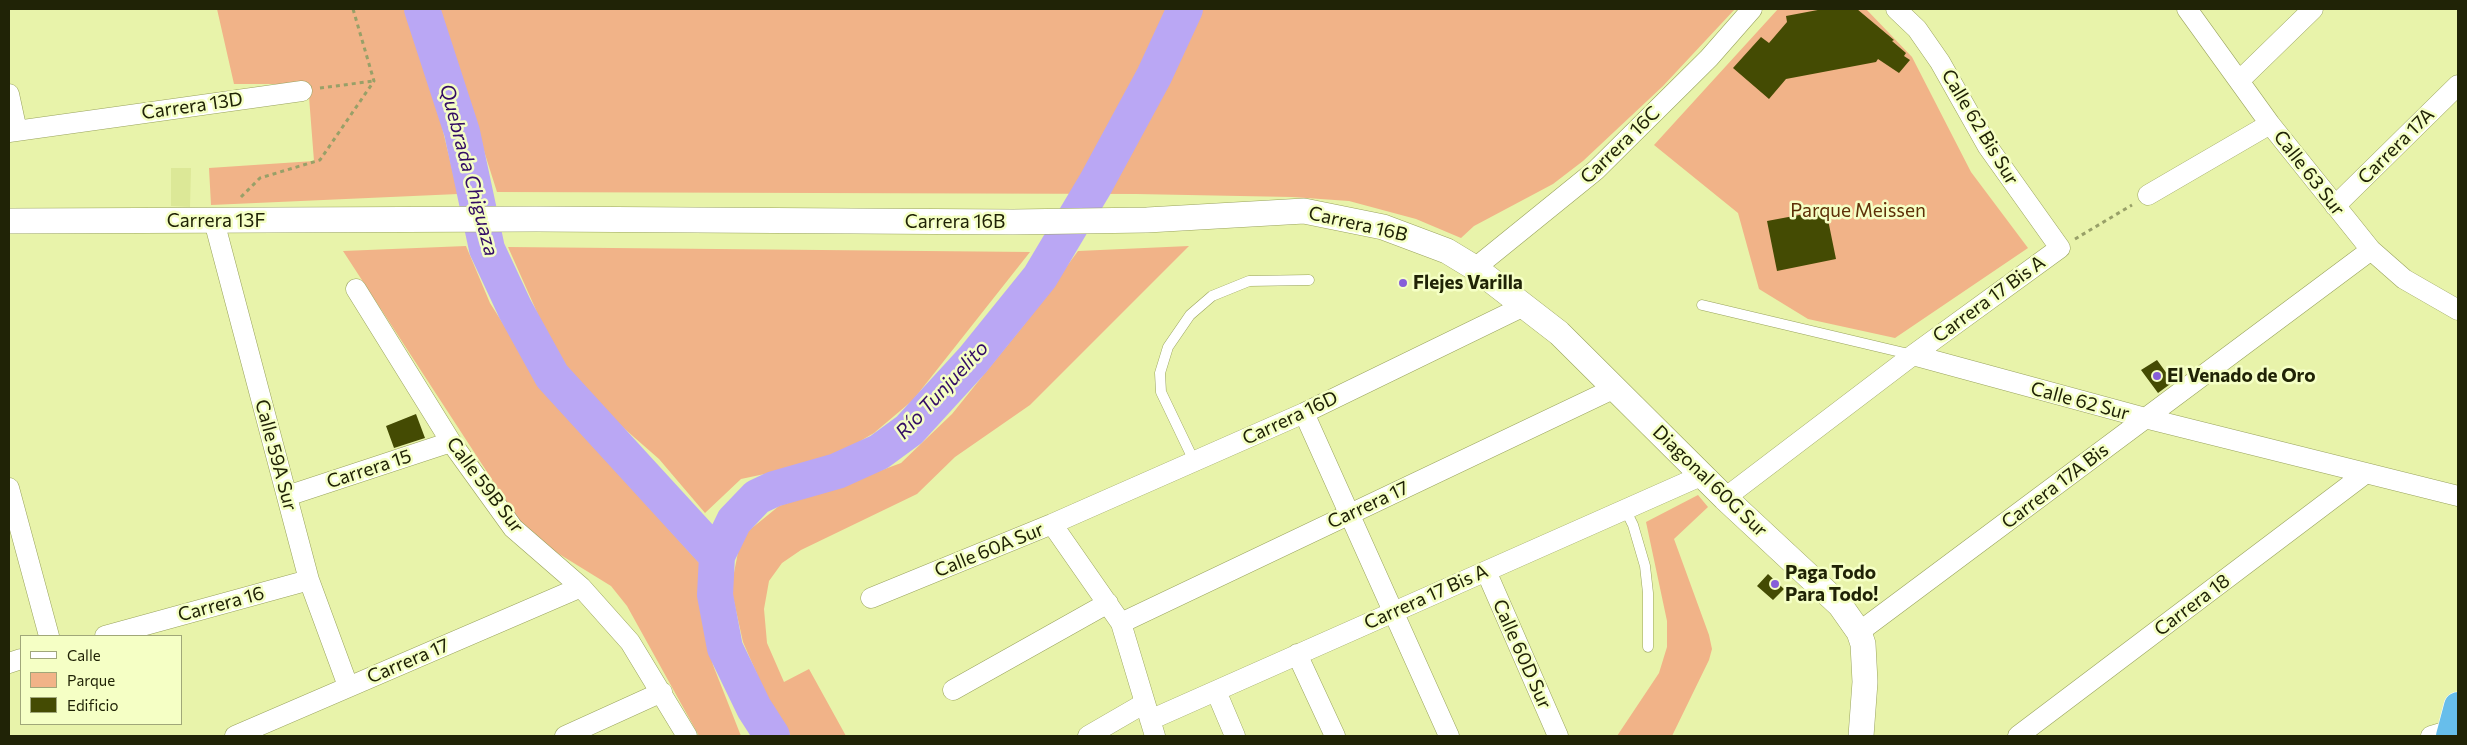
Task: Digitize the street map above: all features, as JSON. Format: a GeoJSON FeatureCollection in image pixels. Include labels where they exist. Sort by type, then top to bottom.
{"type":"FeatureCollection","features":[{"type":"Feature","properties":{"kind":"street","name":"Carrera 16C"},"geometry":{"type":"LineString","coordinates":[[1475,268],[1596,170],[1709,58],[1752,9]]}},
{"type":"Feature","properties":{"kind":"street","name":"Calle 62 Bis Sur"},"geometry":{"type":"LineString","coordinates":[[1896,9],[1917,29],[1940,62],[1988,147],[2060,248]]}},
{"type":"Feature","properties":{"kind":"street","name":"Calle 63 Sur"},"geometry":{"type":"LineString","coordinates":[[2187,9],[2270,124],[2370,250],[2404,279],[2454,302]]}},
{"type":"Feature","properties":{"kind":"street"},"geometry":{"type":"LineString","coordinates":[[2239,81],[2314,9]]}},
{"type":"Feature","properties":{"kind":"street","name":"Carrera 17A"},"geometry":{"type":"LineString","coordinates":[[2334,206],[2458,85]]}},
{"type":"Feature","properties":{"kind":"street","name":"Carrera 13D"},"geometry":{"type":"LineString","coordinates":[[13,131],[302,91]]}},
{"type":"Feature","properties":{"kind":"street"},"geometry":{"type":"LineString","coordinates":[[9,94],[13,131]]}},
{"type":"Feature","properties":{"kind":"street"},"geometry":{"type":"LineString","coordinates":[[2148,195],[2270,124]]}},
{"type":"Feature","properties":{"kind":"street","name":"Carrera 16B"},"geometry":{"type":"LineString","coordinates":[[423,220],[1013,222],[1147,220],[1304,211],[1375,225],[1411,236],[1447,251],[1475,268]]}},
{"type":"Feature","properties":{"kind":"street","name":"Carrera 13F"},"geometry":{"type":"LineString","coordinates":[[9,221],[423,220]]}},
{"type":"Feature","properties":{"kind":"street","name":"Calle 59A Sur"},"geometry":{"type":"LineString","coordinates":[[214,221],[309,580],[348,686]]}},
{"type":"Feature","properties":{"kind":"street","name":"Carrera 17 Bis A"},"geometry":{"type":"LineString","coordinates":[[1725,498],[1913,355],[2060,248]]}},
{"type":"Feature","properties":{"kind":"street","name":"Carrera 17A Bis"},"geometry":{"type":"LineString","coordinates":[[1859,632],[2370,250]]}},
{"type":"Feature","properties":{"kind":"street","name":"Diagonal 60G Sur"},"geometry":{"type":"LineString","coordinates":[[1475,268],[1526,305],[1560,333],[1725,498],[1840,605],[1859,632],[1863,644],[1866,682],[1861,736]]}},
{"type":"Feature","properties":{"kind":"street","name":"Calle 59B Sur"},"geometry":{"type":"LineString","coordinates":[[356,289],[452,442],[513,528],[581,587],[630,642],[687,736]]}},
{"type":"Feature","properties":{"kind":"street","name":"Carrera 16D"},"geometry":{"type":"LineString","coordinates":[[1052,524],[1304,413],[1526,305]]}},
{"type":"Feature","properties":{"kind":"street","name":"Calle 62 Sur"},"geometry":{"type":"LineString","coordinates":[[1913,355],[2145,418],[2458,496]]}},
{"type":"Feature","properties":{"kind":"street","name":"Carrera 17"},"geometry":{"type":"LineString","coordinates":[[1121,624],[1615,388]]}},
{"type":"Feature","properties":{"kind":"street"},"geometry":{"type":"LineString","coordinates":[[1304,413],[1449,736]]}},
{"type":"Feature","properties":{"kind":"street","name":"Carrera 15"},"geometry":{"type":"LineString","coordinates":[[287,496],[452,442]]}},
{"type":"Feature","properties":{"kind":"street","name":"Carrera 18"},"geometry":{"type":"LineString","coordinates":[[2018,736],[2366,473]]}},
{"type":"Feature","properties":{"kind":"street","name":"Carrera 17 Bis A"},"geometry":{"type":"LineString","coordinates":[[1088,736],[1150,720],[1216,692],[1297,654],[1703,475]]}},
{"type":"Feature","properties":{"kind":"street"},"geometry":{"type":"LineString","coordinates":[[9,491],[49,635]]}},
{"type":"Feature","properties":{"kind":"street","name":"Calle 60A Sur"},"geometry":{"type":"LineString","coordinates":[[871,598],[1052,524],[1121,624],[1150,720]]}},
{"type":"Feature","properties":{"kind":"street","name":"Calle 60D Sur"},"geometry":{"type":"LineString","coordinates":[[1486,571],[1558,736]]}},
{"type":"Feature","properties":{"kind":"street","name":"Carrera 16"},"geometry":{"type":"LineString","coordinates":[[109,635],[309,580]]}},
{"type":"Feature","properties":{"kind":"street","name":"Carrera 17"},"geometry":{"type":"LineString","coordinates":[[235,736],[581,587]]}},
{"type":"Feature","properties":{"kind":"street"},"geometry":{"type":"LineString","coordinates":[[953,690],[1108,604]]}},
{"type":"Feature","properties":{"kind":"street"},"geometry":{"type":"LineString","coordinates":[[1297,654],[1335,736]]}},
{"type":"Feature","properties":{"kind":"street"},"geometry":{"type":"LineString","coordinates":[[566,736],[662,692]]}},
{"type":"Feature","properties":{"kind":"street"},"geometry":{"type":"LineString","coordinates":[[1216,692],[1235,736]]}},
{"type":"Feature","properties":{"kind":"lane"},"geometry":{"type":"LineString","coordinates":[[1194,461],[1161,392],[1160,373],[1168,347],[1190,315],[1212,296],[1250,281],[1309,280]]}},
{"type":"Feature","properties":{"kind":"lane","name":"Calle 62 Sur"},"geometry":{"type":"LineString","coordinates":[[1702,305],[1913,355]]}},
{"type":"Feature","properties":{"kind":"lane"},"geometry":{"type":"LineString","coordinates":[[1625,509],[1633,525],[1645,566],[1648,593],[1648,647]]}},
{"type":"Feature","properties":{"kind":"path"},"geometry":{"type":"LineString","coordinates":[[353,9],[374,81]]}},
{"type":"Feature","properties":{"kind":"path"},"geometry":{"type":"LineString","coordinates":[[302,91],[374,81]]}},
{"type":"Feature","properties":{"kind":"path"},"geometry":{"type":"LineString","coordinates":[[236,202],[260,178],[320,160],[374,81]]}},
{"type":"Feature","properties":{"kind":"path","name":"Carrera 17 Bis A"},"geometry":{"type":"LineString","coordinates":[[2060,248],[2148,195]]}},
{"type":"Feature","properties":{"kind":"shaded area"},"geometry":{"type":"Polygon","coordinates":[[[171,168],[191,168],[190,207],[171,206],[171,168]]]}},
{"type":"Feature","properties":{"kind":"green space"},"geometry":{"type":"Polygon","coordinates":[[[217,9],[406,9],[428,68],[458,194],[211,205],[209,168],[314,161],[308,84],[234,84],[217,9]]]}},
{"type":"Feature","properties":{"kind":"green space"},"geometry":{"type":"Polygon","coordinates":[[[439,9],[1735,9],[1663,86],[1583,161],[1553,184],[1474,226],[1461,238],[1416,219],[1349,201],[1292,197],[1136,194],[497,192],[439,9]]]}},
{"type":"Feature","properties":{"kind":"green space","name":"Parque Meissen"},"geometry":{"type":"Polygon","coordinates":[[[1778,9],[1866,9],[1912,57],[1971,172],[2028,248],[1895,338],[1808,319],[1759,289],[1738,213],[1654,145],[1778,9]]]}},
{"type":"Feature","properties":{"kind":"green space"},"geometry":{"type":"Polygon","coordinates":[[[466,246],[490,303],[536,376],[589,441],[703,567],[702,592],[705,629],[713,665],[741,736],[699,736],[627,606],[611,586],[538,541],[519,521],[343,251],[466,246]]]}},
{"type":"Feature","properties":{"kind":"green space"},"geometry":{"type":"Polygon","coordinates":[[[1189,246],[1030,405],[955,457],[917,494],[801,550],[782,563],[769,581],[764,609],[767,643],[784,682],[809,669],[846,736],[791,736],[770,704],[743,642],[731,588],[741,537],[779,506],[901,463],[952,414],[1023,326],[1078,251],[1189,246]]]}},
{"type":"Feature","properties":{"kind":"green space"},"geometry":{"type":"Polygon","coordinates":[[[508,247],[1030,252],[913,400],[874,433],[826,461],[741,479],[705,513],[659,459],[595,403],[560,364],[508,247]]]}},
{"type":"Feature","properties":{"kind":"green space"},"geometry":{"type":"Polygon","coordinates":[[[1698,495],[1708,507],[1674,539],[1709,635],[1712,649],[1709,660],[1672,736],[1617,736],[1659,673],[1667,647],[1667,621],[1646,522],[1698,495]]]}},
{"type":"Feature","properties":{"kind":"building"},"geometry":{"type":"Polygon","coordinates":[[[1823,9],[1857,9],[1894,40],[1892,41],[1906,53],[1904,56],[1910,60],[1899,73],[1878,59],[1876,62],[1786,79],[1769,99],[1733,68],[1761,37],[1769,43],[1787,22],[1786,16],[1823,9]]]}},
{"type":"Feature","properties":{"kind":"building"},"geometry":{"type":"Polygon","coordinates":[[[1826,210],[1836,259],[1777,271],[1767,221],[1826,210]]]}},
{"type":"Feature","properties":{"kind":"building","name":"El Venado de Oro"},"geometry":{"type":"Polygon","coordinates":[[[2157,360],[2173,382],[2158,393],[2141,370],[2157,360]]]}},
{"type":"Feature","properties":{"kind":"building"},"geometry":{"type":"Polygon","coordinates":[[[416,414],[425,438],[394,448],[386,426],[416,414]]]}},
{"type":"Feature","properties":{"kind":"building"},"geometry":{"type":"Polygon","coordinates":[[[1768,574],[1784,589],[1773,600],[1757,586],[1768,574]]]}},
{"type":"Feature","properties":{"kind":"waterway","name":"Quebrada Chiguaza"},"geometry":{"type":"LineString","coordinates":[[422,9],[462,132],[487,249],[515,309],[552,376],[717,556]]}},
{"type":"Feature","properties":{"kind":"waterway","name":"Río Tunjuelito"},"geometry":{"type":"LineString","coordinates":[[772,736],[754,708],[725,648],[715,595],[717,556],[734,521],[757,497],[774,489],[837,471],[879,452],[909,430],[973,360],[1040,277],[1096,183],[1154,76],[1185,9]]}},
{"type":"Feature","properties":{"kind":"place","name":"Flejes Varilla"},"geometry":{"type":"Point","coordinates":[1403,283]}},
{"type":"Feature","properties":{"kind":"place","name":"El Venado de Oro"},"geometry":{"type":"Point","coordinates":[2157,376]}},
{"type":"Feature","properties":{"kind":"place","name":"Paga Todo Para Todo!"},"geometry":{"type":"Point","coordinates":[1775,584]}}]}
